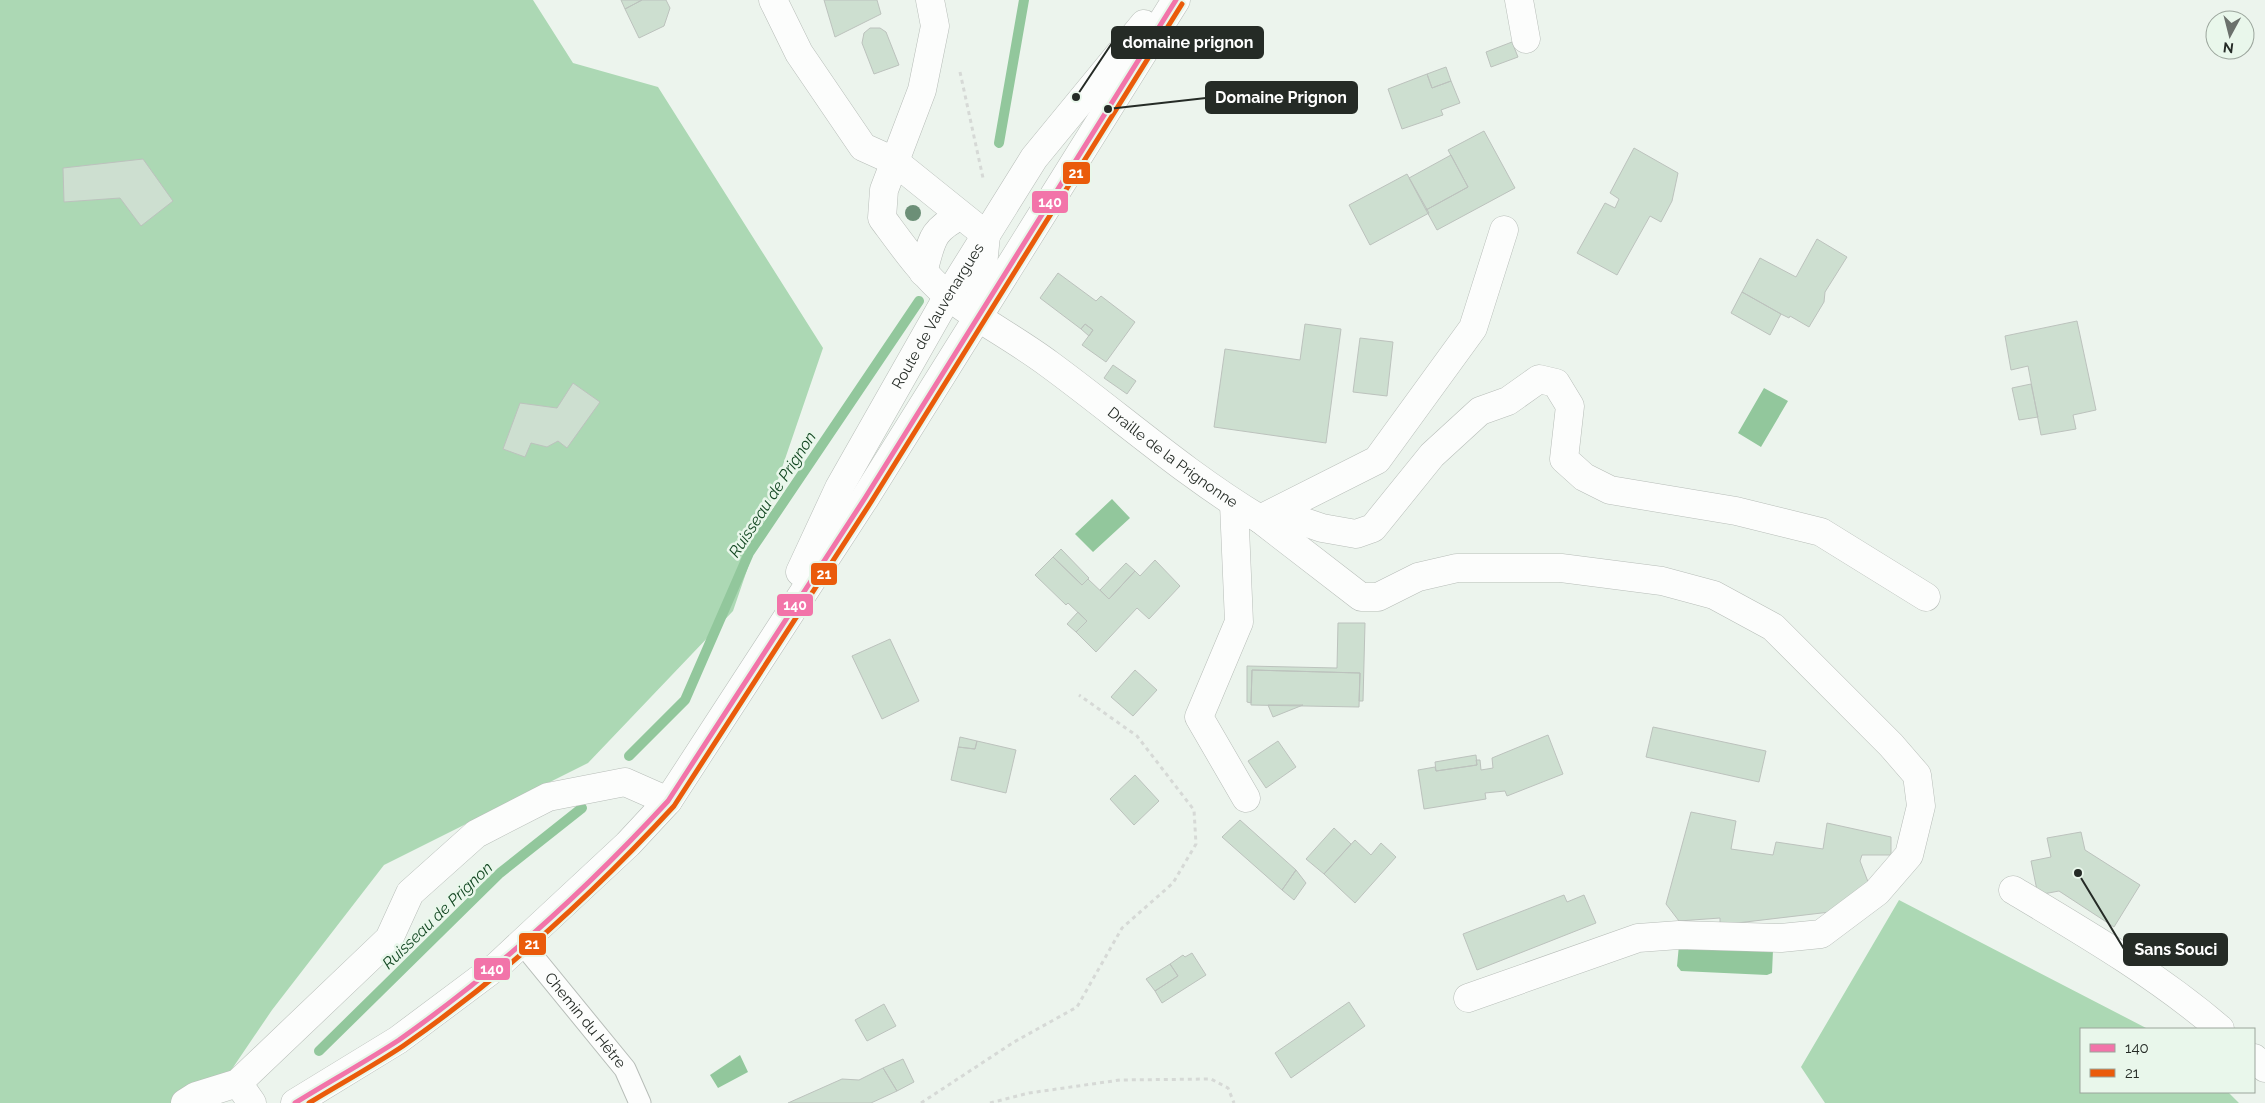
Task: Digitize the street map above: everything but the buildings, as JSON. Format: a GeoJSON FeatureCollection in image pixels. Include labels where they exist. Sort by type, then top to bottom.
{"type":"FeatureCollection","features":[{"type":"Feature","properties":{"kind":"street"},"geometry":{"type":"LineString","coordinates":[[773,0],[799,53],[863,147],[894,161],[986,235],[978,316]]}},
{"type":"Feature","properties":{"kind":"street","name":"Draille de la Prignonne"},"geometry":{"type":"LineString","coordinates":[[930,0],[935,26],[922,90],[884,190],[882,218],[923,272],[948,296],[1049,364],[1167,456],[1234,504],[1239,622],[1199,717],[1246,798]]}},
{"type":"Feature","properties":{"kind":"street","name":"Route de Vauvenargues"},"geometry":{"type":"LineString","coordinates":[[758,662],[839,488],[948,296],[1034,158],[1164,0]]}},
{"type":"Feature","properties":{"kind":"street","name":"Route de Vauvenargues"},"geometry":{"type":"LineString","coordinates":[[295,1103],[398,1040],[497,966],[628,844],[668,801],[865,498],[1176,0]]}},
{"type":"Feature","properties":{"kind":"street"},"geometry":{"type":"LineString","coordinates":[[1519,0],[1526,39]]}},
{"type":"Feature","properties":{"kind":"street"},"geometry":{"type":"LineString","coordinates":[[923,272],[934,235],[944,224],[960,216]]}},
{"type":"Feature","properties":{"kind":"street"},"geometry":{"type":"LineString","coordinates":[[1267,515],[1377,460],[1473,328],[1504,230]]}},
{"type":"Feature","properties":{"kind":"street"},"geometry":{"type":"LineString","coordinates":[[1234,504],[1267,515],[1356,534],[1374,528],[1432,455],[1480,411],[1508,401],[1539,379],[1556,383],[1570,406],[1564,459],[1584,477],[1610,490],[1736,511],[1821,532],[1926,597]]}},
{"type":"Feature","properties":{"kind":"street"},"geometry":{"type":"LineString","coordinates":[[1267,515],[1361,597],[1378,597],[1418,578],[1457,568],[1561,568],[1662,582],[1714,595],[1773,627],[1892,745],[1917,774],[1921,806],[1909,855],[1877,892],[1821,934],[1781,938],[1679,935],[1638,938],[1468,998]]}},
{"type":"Feature","properties":{"kind":"street"},"geometry":{"type":"LineString","coordinates":[[184,1103],[196,1096],[245,1093],[389,939],[410,893],[476,834],[548,797],[625,782],[668,801]]}},
{"type":"Feature","properties":{"kind":"street"},"geometry":{"type":"LineString","coordinates":[[2013,890],[2110,947],[2199,1010],[2219,1028]]}},
{"type":"Feature","properties":{"kind":"street"},"geometry":{"type":"LineString","coordinates":[[2255,1059],[2265,1068]]}},
{"type":"Feature","properties":{"kind":"lane","name":"Chemin du Hêtre"},"geometry":{"type":"LineString","coordinates":[[522,943],[625,1069],[640,1103]]}},
{"type":"Feature","properties":{"kind":"path"},"geometry":{"type":"LineString","coordinates":[[958,64],[984,186]]}},
{"type":"Feature","properties":{"kind":"path"},"geometry":{"type":"LineString","coordinates":[[920,1103],[1014,1042],[1077,1007],[1122,928],[1173,883],[1196,844],[1194,810],[1137,736],[1080,695]]}},
{"type":"Feature","properties":{"kind":"path"},"geometry":{"type":"LineString","coordinates":[[990,1103],[1029,1093],[1120,1080],[1211,1079],[1228,1088],[1234,1103]]}},
{"type":"Feature","properties":{"kind":"shaded area"},"geometry":{"type":"Polygon","coordinates":[[[0,0],[533,0],[573,63],[658,87],[823,348],[733,611],[588,763],[384,865],[272,1010],[209,1103],[0,1103],[0,0]]]}},
{"type":"Feature","properties":{"kind":"shaded area"},"geometry":{"type":"Polygon","coordinates":[[[1764,388],[1788,401],[1761,447],[1738,433],[1764,388]]]}},
{"type":"Feature","properties":{"kind":"shaded area"},"geometry":{"type":"Polygon","coordinates":[[[1112,499],[1130,518],[1093,552],[1075,534],[1112,499]]]}},
{"type":"Feature","properties":{"kind":"shaded area"},"geometry":{"type":"Polygon","coordinates":[[[1899,900],[2146,1028],[2080,1028],[2080,1093],[2229,1093],[2239,1103],[1825,1103],[1801,1067],[1899,900]]]}},
{"type":"Feature","properties":{"kind":"shaded area"},"geometry":{"type":"Polygon","coordinates":[[[1679,945],[1773,950],[1772,973],[1767,975],[1681,971],[1677,966],[1679,945]]]}},
{"type":"Feature","properties":{"kind":"shaded area"},"geometry":{"type":"Polygon","coordinates":[[[740,1055],[748,1072],[718,1088],[710,1075],[740,1055]]]}},
{"type":"Feature","properties":{"kind":"waterway","name":"Ruisseau de Prignon"},"geometry":{"type":"LineString","coordinates":[[999,143],[1024,0]]}},
{"type":"Feature","properties":{"kind":"waterway","name":"Ruisseau de Prignon"},"geometry":{"type":"LineString","coordinates":[[629,756],[685,700],[749,553],[919,301]]}},
{"type":"Feature","properties":{"kind":"waterway","name":"Ruisseau de Prignon"},"geometry":{"type":"LineString","coordinates":[[319,1051],[500,873],[582,808]]}},
{"type":"Feature","properties":{"kind":"transit line","name":"140"},"geometry":{"type":"LineString","coordinates":[[295,1103],[399,1040],[471,986],[540,928],[606,866],[668,801],[865,498],[1176,0]]}},
{"type":"Feature","properties":{"kind":"transit line","name":"21"},"geometry":{"type":"LineString","coordinates":[[309,1103],[403,1046],[475,992],[545,934],[611,871],[674,806],[871,502],[1182,4]]}},
{"type":"Feature","properties":{"kind":"place","name":"domaine prignon"},"geometry":{"type":"Point","coordinates":[1076,97]}},
{"type":"Feature","properties":{"kind":"place","name":"Domaine Prignon"},"geometry":{"type":"Point","coordinates":[1108,109]}},
{"type":"Feature","properties":{"kind":"place","name":"Sans Souci"},"geometry":{"type":"Point","coordinates":[2078,873]}}]}
